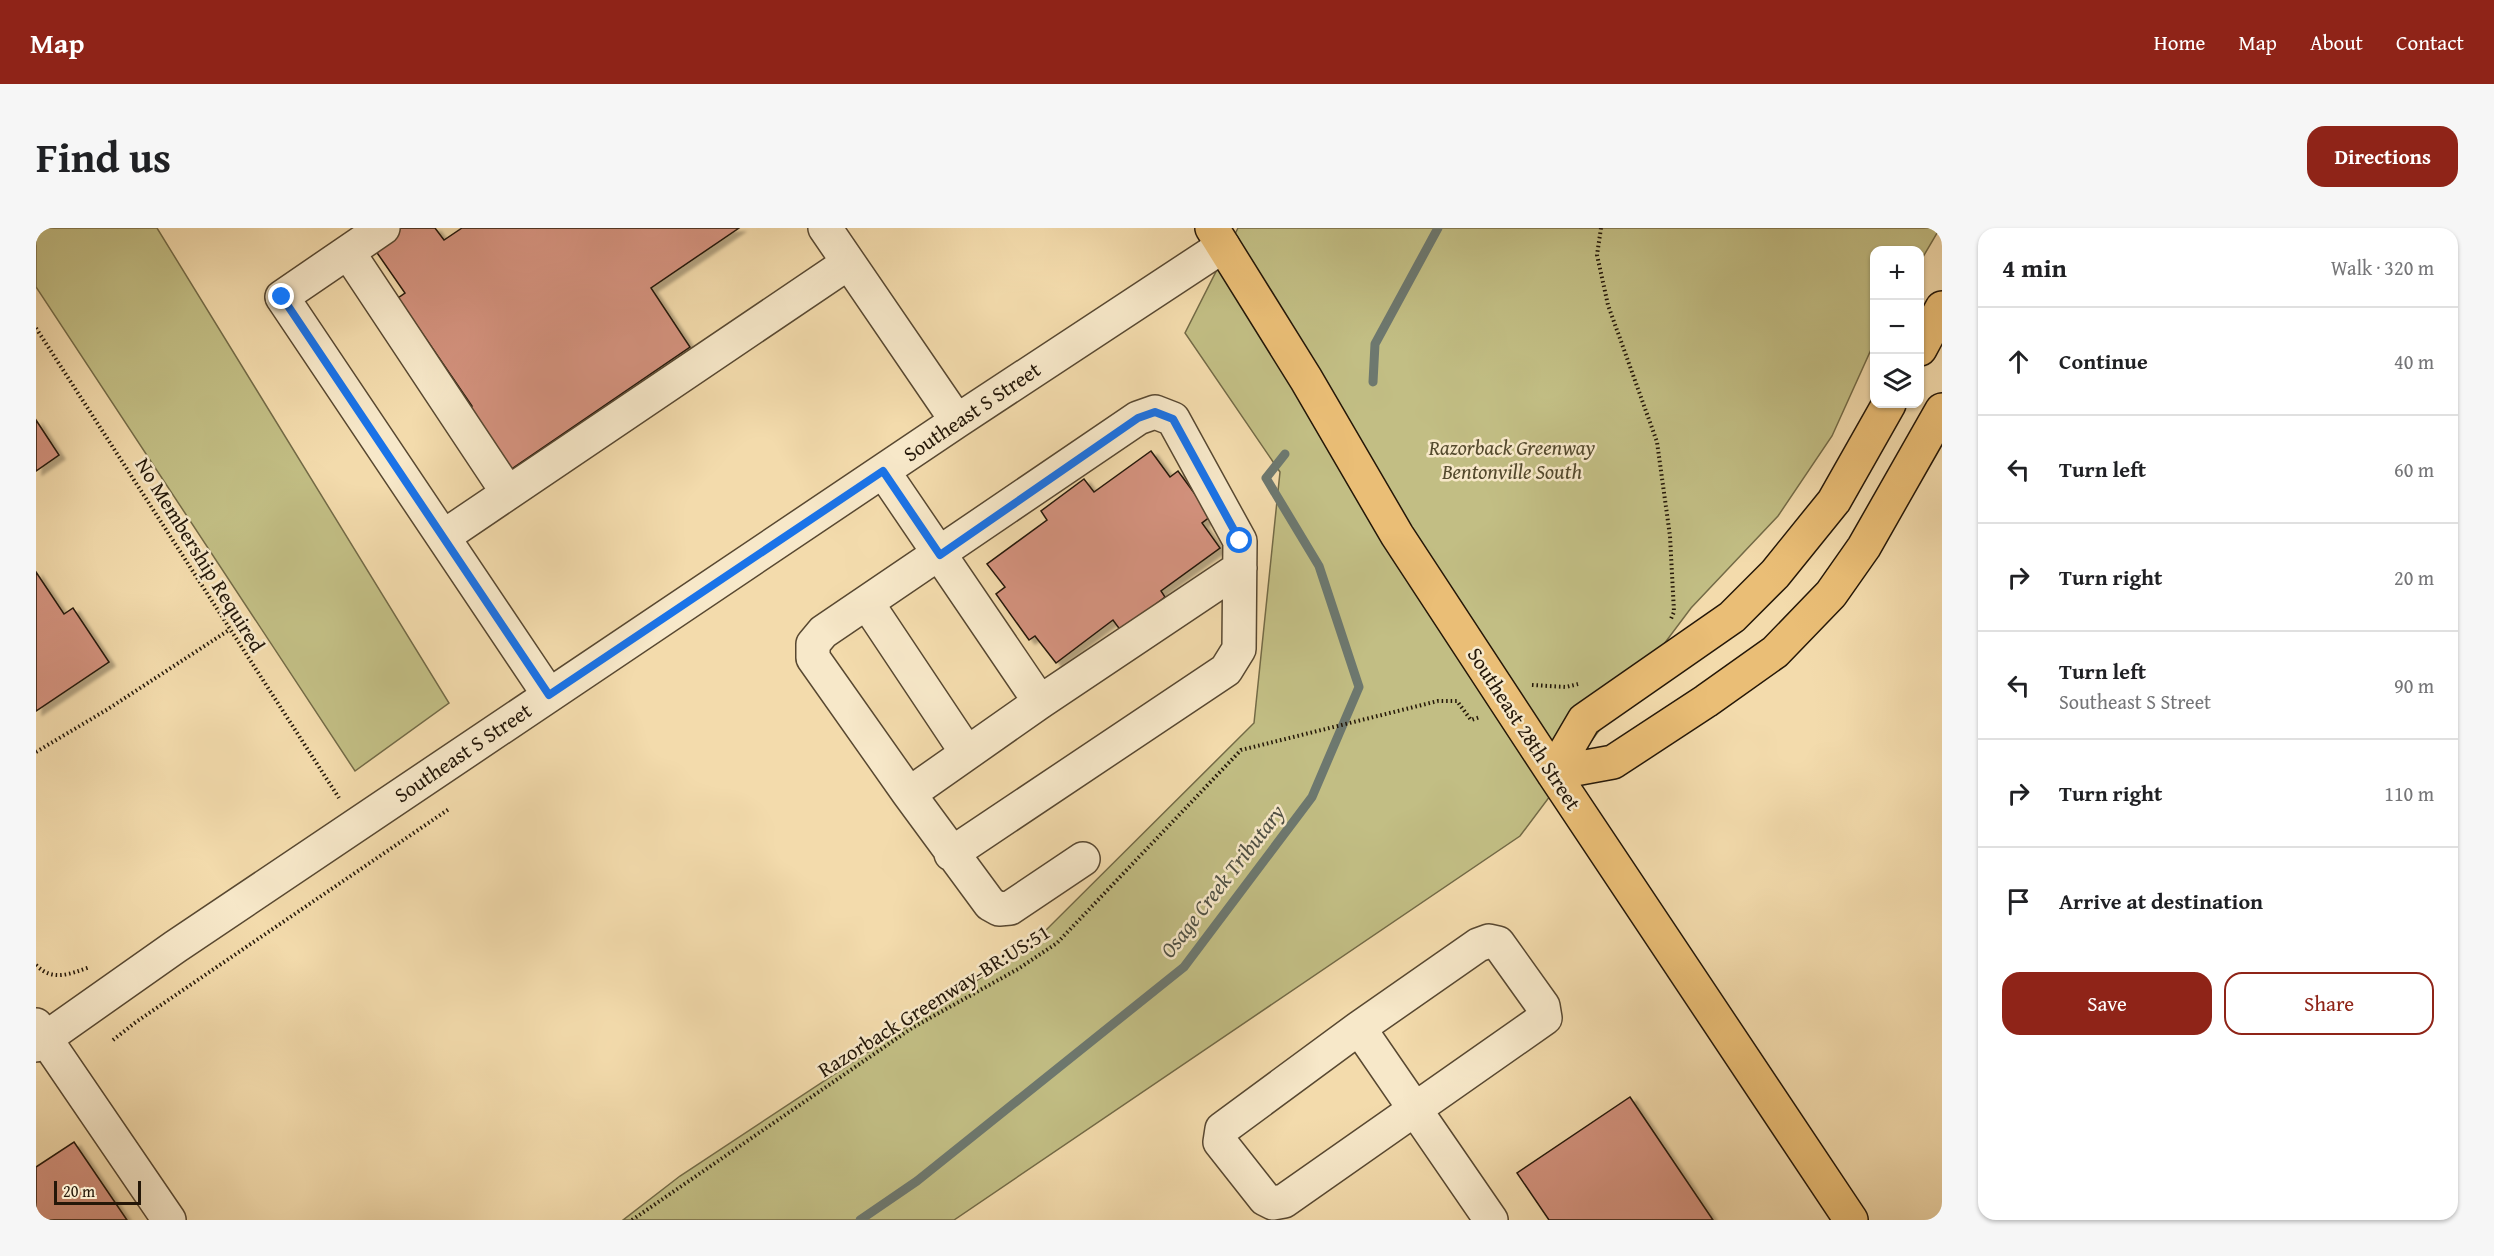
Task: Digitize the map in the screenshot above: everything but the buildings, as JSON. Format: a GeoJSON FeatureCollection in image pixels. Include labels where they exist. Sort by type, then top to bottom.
{"type":"FeatureCollection","features":[{"type":"Feature","properties":{"kind":"main road","name":"Southeast 28th Street"},"geometry":{"type":"LineString","coordinates":[[1218,237],[1397,535],[1851,1220]]}},
{"type":"Feature","properties":{"kind":"main road"},"geometry":{"type":"LineString","coordinates":[[1924,342],[1942,308]]}},
{"type":"Feature","properties":{"kind":"main road"},"geometry":{"type":"LineString","coordinates":[[1553,773],[1584,720],[1732,617],[1775,574],[1834,501],[1887,408]]}},
{"type":"Feature","properties":{"kind":"main road"},"geometry":{"type":"LineString","coordinates":[[1553,773],[1613,762],[1706,701],[1774,652],[1831,594],[1864,547],[1942,410]]}},
{"type":"Feature","properties":{"kind":"street"},"geometry":{"type":"LineString","coordinates":[[383,228],[282,297],[549,695]]}},
{"type":"Feature","properties":{"kind":"street"},"geometry":{"type":"LineString","coordinates":[[825,228],[957,421]]}},
{"type":"Feature","properties":{"kind":"street","name":"Southeast S Street"},"geometry":{"type":"LineString","coordinates":[[39,1036],[957,421],[1218,237]]}},
{"type":"Feature","properties":{"kind":"street"},"geometry":{"type":"LineString","coordinates":[[348,252],[508,493]]}},
{"type":"Feature","properties":{"kind":"street"},"geometry":{"type":"LineString","coordinates":[[443,537],[848,263]]}},
{"type":"Feature","properties":{"kind":"street"},"geometry":{"type":"LineString","coordinates":[[951,854],[1226,670],[1239,650],[1240,541],[1173,419],[1155,412],[1138,418],[940,555],[823,632],[813,644],[813,658],[951,854],[990,904],[999,909],[1010,908],[1083,859]]}},
{"type":"Feature","properties":{"kind":"street"},"geometry":{"type":"LineString","coordinates":[[883,471],[1040,702]]}},
{"type":"Feature","properties":{"kind":"street"},"geometry":{"type":"LineString","coordinates":[[909,794],[1040,702],[1240,568]]}},
{"type":"Feature","properties":{"kind":"street"},"geometry":{"type":"LineString","coordinates":[[867,603],[967,753]]}},
{"type":"Feature","properties":{"kind":"street"},"geometry":{"type":"LineString","coordinates":[[1489,941],[1498,943],[1543,1006],[1545,1018],[1284,1201],[1273,1203],[1265,1199],[1220,1142],[1222,1129],[1359,1028],[1478,945],[1489,941]]}},
{"type":"Feature","properties":{"kind":"street"},"geometry":{"type":"LineString","coordinates":[[1359,1028],[1491,1220]]}},
{"type":"Feature","properties":{"kind":"street"},"geometry":{"type":"LineString","coordinates":[[39,1036],[169,1220]]}},
{"type":"Feature","properties":{"kind":"path"},"geometry":{"type":"LineString","coordinates":[[1601,228],[1597,255],[1608,305],[1657,442],[1670,536],[1674,612],[1667,629]]}},
{"type":"Feature","properties":{"kind":"path","name":"No Membership Required"},"geometry":{"type":"LineString","coordinates":[[36,328],[110,439],[229,630],[339,798]]}},
{"type":"Feature","properties":{"kind":"path"},"geometry":{"type":"LineString","coordinates":[[36,752],[108,709],[229,630]]}},
{"type":"Feature","properties":{"kind":"path"},"geometry":{"type":"LineString","coordinates":[[1533,685],[1566,687],[1586,681]]}},
{"type":"Feature","properties":{"kind":"path","name":"Razorback Greenway-BR:US:51"},"geometry":{"type":"LineString","coordinates":[[632,1220],[912,1028],[1018,969],[1057,943],[1241,750],[1438,701],[1457,701],[1471,720],[1484,716]]}},
{"type":"Feature","properties":{"kind":"path"},"geometry":{"type":"LineString","coordinates":[[113,1040],[135,1022],[449,809]]}},
{"type":"Feature","properties":{"kind":"green space"},"geometry":{"type":"Polygon","coordinates":[[[36,228],[157,228],[449,703],[355,771],[36,287],[36,228]]]}},
{"type":"Feature","properties":{"kind":"green space","name":"Razorback Greenway Bentonville South"},"geometry":{"type":"Polygon","coordinates":[[[1238,228],[1940,228],[1924,255],[1924,246],[1870,246],[1870,352],[1832,436],[1778,516],[1691,608],[1520,836],[954,1220],[623,1220],[680,1176],[1032,944],[1254,723],[1280,472],[1185,333],[1238,228]]]}},
{"type":"Feature","properties":{"kind":"waterway","name":"Osage Creek Tributary"},"geometry":{"type":"LineString","coordinates":[[1373,382],[1375,344],[1438,228]]}},
{"type":"Feature","properties":{"kind":"waterway","name":"Osage Creek Tributary"},"geometry":{"type":"LineString","coordinates":[[860,1220],[917,1181],[1184,967],[1312,797],[1359,687],[1319,566],[1266,478],[1285,454]]}},
{"type":"Feature","properties":{"kind":"route"},"geometry":{"type":"LineString","coordinates":[[282,297],[549,695],[883,471],[940,555],[1138,418],[1155,412],[1173,419],[1240,541]]}}]}
